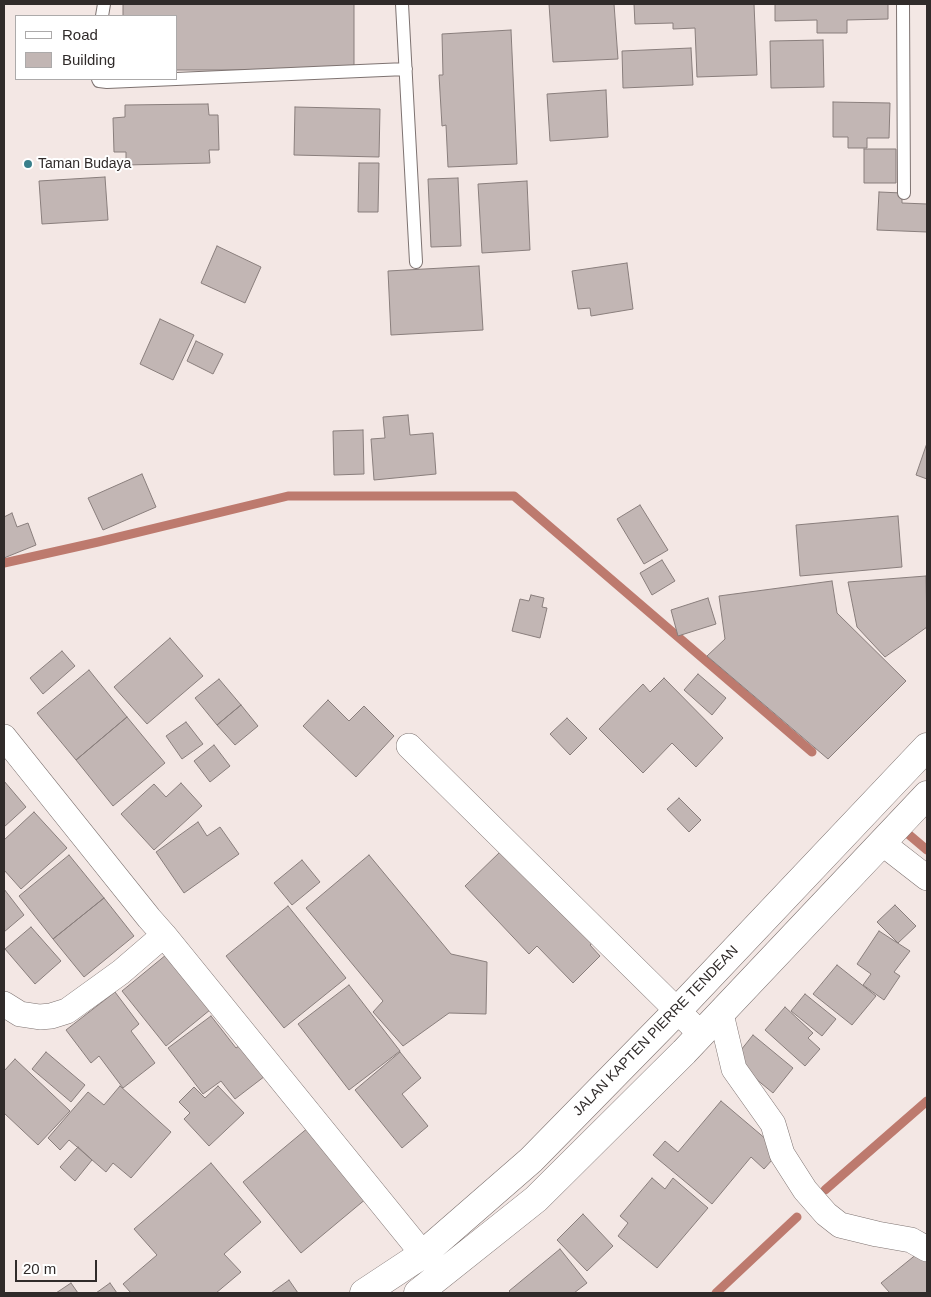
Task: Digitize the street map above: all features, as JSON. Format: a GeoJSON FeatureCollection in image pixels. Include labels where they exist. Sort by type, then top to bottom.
{"type":"FeatureCollection","features":[{"type":"Feature","properties":{"kind":"main road","name":"JALAN KAPTEN PIERRE TENDEAN"},"geometry":{"type":"LineString","coordinates":[[364,1293],[423,1254],[531,1160],[677,1011],[927,747]]}},
{"type":"Feature","properties":{"kind":"main road"},"geometry":{"type":"LineString","coordinates":[[418,1293],[536,1199],[721,1014],[927,795]]}},
{"type":"Feature","properties":{"kind":"street"},"geometry":{"type":"LineString","coordinates":[[4,737],[423,1254]]}},
{"type":"Feature","properties":{"kind":"street"},"geometry":{"type":"LineString","coordinates":[[409,746],[701,1034]]}},
{"type":"Feature","properties":{"kind":"street"},"geometry":{"type":"LineString","coordinates":[[882,843],[927,878]]}},
{"type":"Feature","properties":{"kind":"street"},"geometry":{"type":"LineString","coordinates":[[4,1004],[20,1014],[40,1017],[51,1016],[66,1010],[121,972],[164,934]]}},
{"type":"Feature","properties":{"kind":"street"},"geometry":{"type":"LineString","coordinates":[[721,1014],[734,1069],[773,1124],[782,1154],[805,1190],[826,1214],[840,1225],[911,1240],[927,1249]]}},
{"type":"Feature","properties":{"kind":"lane"},"geometry":{"type":"LineString","coordinates":[[402,4],[416,262]]}},
{"type":"Feature","properties":{"kind":"lane"},"geometry":{"type":"LineString","coordinates":[[903,4],[904,194]]}},
{"type":"Feature","properties":{"kind":"lane"},"geometry":{"type":"LineString","coordinates":[[178,79],[406,69]]}},
{"type":"Feature","properties":{"kind":"lane"},"geometry":{"type":"LineString","coordinates":[[99,80],[107,82],[153,80]]}},
{"type":"Feature","properties":{"kind":"building"},"geometry":{"type":"Polygon","coordinates":[[[123,4],[354,4],[354,70],[178,70],[178,15],[123,15],[123,4]]]}},
{"type":"Feature","properties":{"kind":"building"},"geometry":{"type":"Polygon","coordinates":[[[549,4],[614,4],[618,59],[553,62],[549,4]]]}},
{"type":"Feature","properties":{"kind":"building"},"geometry":{"type":"Polygon","coordinates":[[[634,4],[754,4],[757,75],[697,77],[695,28],[673,29],[673,23],[635,24],[634,4]]]}},
{"type":"Feature","properties":{"kind":"building"},"geometry":{"type":"Polygon","coordinates":[[[775,4],[888,4],[888,19],[847,20],[847,33],[817,33],[817,20],[775,21],[775,4]]]}},
{"type":"Feature","properties":{"kind":"building"},"geometry":{"type":"Polygon","coordinates":[[[511,30],[517,164],[448,167],[446,125],[442,126],[439,75],[443,75],[442,34],[511,30]]]}},
{"type":"Feature","properties":{"kind":"building"},"geometry":{"type":"Polygon","coordinates":[[[823,40],[824,87],[771,88],[770,41],[823,40]]]}},
{"type":"Feature","properties":{"kind":"building"},"geometry":{"type":"Polygon","coordinates":[[[691,48],[693,85],[623,88],[622,51],[691,48]]]}},
{"type":"Feature","properties":{"kind":"building"},"geometry":{"type":"Polygon","coordinates":[[[606,90],[608,137],[550,141],[547,94],[606,90]]]}},
{"type":"Feature","properties":{"kind":"building"},"geometry":{"type":"Polygon","coordinates":[[[833,102],[890,103],[889,138],[867,138],[867,148],[848,148],[848,137],[833,137],[833,102]]]}},
{"type":"Feature","properties":{"kind":"building"},"geometry":{"type":"Polygon","coordinates":[[[208,104],[209,115],[218,115],[219,150],[209,150],[210,163],[126,165],[126,152],[114,152],[113,118],[125,117],[125,105],[208,104]]]}},
{"type":"Feature","properties":{"kind":"building"},"geometry":{"type":"Polygon","coordinates":[[[295,107],[380,109],[379,157],[294,155],[295,107]]]}},
{"type":"Feature","properties":{"kind":"building"},"geometry":{"type":"Polygon","coordinates":[[[864,149],[896,149],[896,183],[864,183],[864,149]]]}},
{"type":"Feature","properties":{"kind":"building"},"geometry":{"type":"Polygon","coordinates":[[[359,163],[379,163],[378,212],[358,212],[359,163]]]}},
{"type":"Feature","properties":{"kind":"building"},"geometry":{"type":"Polygon","coordinates":[[[105,177],[108,220],[42,224],[39,181],[105,177]]]}},
{"type":"Feature","properties":{"kind":"building"},"geometry":{"type":"Polygon","coordinates":[[[458,178],[461,246],[431,247],[428,179],[458,178]]]}},
{"type":"Feature","properties":{"kind":"building"},"geometry":{"type":"Polygon","coordinates":[[[527,181],[530,250],[482,253],[478,184],[527,181]]]}},
{"type":"Feature","properties":{"kind":"building"},"geometry":{"type":"Polygon","coordinates":[[[879,192],[902,193],[902,203],[927,204],[927,232],[877,230],[879,192]]]}},
{"type":"Feature","properties":{"kind":"building"},"geometry":{"type":"Polygon","coordinates":[[[217,246],[261,267],[245,303],[201,283],[217,246]]]}},
{"type":"Feature","properties":{"kind":"building"},"geometry":{"type":"Polygon","coordinates":[[[627,263],[633,309],[591,316],[590,308],[578,309],[572,271],[627,263]]]}},
{"type":"Feature","properties":{"kind":"building"},"geometry":{"type":"Polygon","coordinates":[[[479,266],[483,330],[391,335],[388,271],[479,266]]]}},
{"type":"Feature","properties":{"kind":"building"},"geometry":{"type":"Polygon","coordinates":[[[160,319],[194,335],[173,380],[140,364],[160,319]]]}},
{"type":"Feature","properties":{"kind":"building"},"geometry":{"type":"Polygon","coordinates":[[[196,341],[223,354],[213,374],[187,361],[196,341]]]}},
{"type":"Feature","properties":{"kind":"building"},"geometry":{"type":"Polygon","coordinates":[[[408,415],[410,435],[433,433],[436,474],[374,480],[371,439],[385,438],[383,417],[408,415]]]}},
{"type":"Feature","properties":{"kind":"building"},"geometry":{"type":"Polygon","coordinates":[[[363,430],[364,474],[334,475],[333,431],[363,430]]]}},
{"type":"Feature","properties":{"kind":"building"},"geometry":{"type":"Polygon","coordinates":[[[927,443],[927,479],[916,475],[927,443]]]}},
{"type":"Feature","properties":{"kind":"building"},"geometry":{"type":"Polygon","coordinates":[[[142,474],[156,507],[103,530],[88,498],[142,474]]]}},
{"type":"Feature","properties":{"kind":"building"},"geometry":{"type":"Polygon","coordinates":[[[640,505],[668,550],[644,564],[617,519],[640,505]]]}},
{"type":"Feature","properties":{"kind":"building"},"geometry":{"type":"Polygon","coordinates":[[[12,513],[17,527],[28,523],[36,545],[4,558],[4,517],[12,513]]]}},
{"type":"Feature","properties":{"kind":"building"},"geometry":{"type":"Polygon","coordinates":[[[898,516],[902,567],[800,576],[796,525],[898,516]]]}},
{"type":"Feature","properties":{"kind":"building"},"geometry":{"type":"Polygon","coordinates":[[[662,560],[675,581],[652,595],[640,573],[662,560]]]}},
{"type":"Feature","properties":{"kind":"building"},"geometry":{"type":"Polygon","coordinates":[[[926,576],[927,627],[885,657],[857,627],[848,582],[926,576]]]}},
{"type":"Feature","properties":{"kind":"building"},"geometry":{"type":"Polygon","coordinates":[[[832,581],[837,613],[906,681],[828,759],[707,656],[725,639],[719,596],[832,581]]]}},
{"type":"Feature","properties":{"kind":"building"},"geometry":{"type":"Polygon","coordinates":[[[531,595],[544,598],[542,607],[547,608],[540,638],[512,631],[520,599],[529,601],[531,595]]]}},
{"type":"Feature","properties":{"kind":"building"},"geometry":{"type":"Polygon","coordinates":[[[708,598],[716,624],[678,636],[671,610],[708,598]]]}},
{"type":"Feature","properties":{"kind":"building"},"geometry":{"type":"Polygon","coordinates":[[[170,638],[203,676],[147,724],[114,687],[170,638]]]}},
{"type":"Feature","properties":{"kind":"building"},"geometry":{"type":"Polygon","coordinates":[[[62,651],[75,666],[43,694],[30,678],[62,651]]]}},
{"type":"Feature","properties":{"kind":"building"},"geometry":{"type":"Polygon","coordinates":[[[89,670],[127,717],[76,760],[37,713],[89,670]]]}},
{"type":"Feature","properties":{"kind":"building"},"geometry":{"type":"Polygon","coordinates":[[[698,674],[726,698],[712,715],[684,690],[698,674]]]}},
{"type":"Feature","properties":{"kind":"building"},"geometry":{"type":"Polygon","coordinates":[[[664,678],[723,738],[696,767],[672,743],[643,773],[599,729],[643,684],[650,692],[664,678]]]}},
{"type":"Feature","properties":{"kind":"building"},"geometry":{"type":"Polygon","coordinates":[[[219,679],[241,705],[217,725],[195,698],[219,679]]]}},
{"type":"Feature","properties":{"kind":"building"},"geometry":{"type":"Polygon","coordinates":[[[328,700],[349,721],[364,706],[394,736],[356,777],[303,726],[328,700]]]}},
{"type":"Feature","properties":{"kind":"building"},"geometry":{"type":"Polygon","coordinates":[[[241,705],[258,726],[235,745],[217,725],[241,705]]]}},
{"type":"Feature","properties":{"kind":"building"},"geometry":{"type":"Polygon","coordinates":[[[127,717],[165,763],[113,806],[76,760],[127,717]]]}},
{"type":"Feature","properties":{"kind":"building"},"geometry":{"type":"Polygon","coordinates":[[[567,718],[587,738],[570,755],[550,734],[567,718]]]}},
{"type":"Feature","properties":{"kind":"building"},"geometry":{"type":"Polygon","coordinates":[[[186,722],[203,744],[182,759],[166,736],[186,722]]]}},
{"type":"Feature","properties":{"kind":"building"},"geometry":{"type":"Polygon","coordinates":[[[214,745],[230,766],[210,782],[194,761],[214,745]]]}},
{"type":"Feature","properties":{"kind":"building"},"geometry":{"type":"Polygon","coordinates":[[[4,781],[26,807],[4,827],[4,781]]]}},
{"type":"Feature","properties":{"kind":"building"},"geometry":{"type":"Polygon","coordinates":[[[181,783],[202,806],[154,850],[121,814],[154,784],[166,797],[181,783]]]}},
{"type":"Feature","properties":{"kind":"building"},"geometry":{"type":"Polygon","coordinates":[[[679,798],[701,820],[689,832],[667,809],[679,798]]]}},
{"type":"Feature","properties":{"kind":"building"},"geometry":{"type":"Polygon","coordinates":[[[34,812],[67,848],[21,889],[4,870],[4,840],[34,812]]]}},
{"type":"Feature","properties":{"kind":"building"},"geometry":{"type":"Polygon","coordinates":[[[198,822],[207,836],[220,827],[239,854],[184,893],[156,852],[198,822]]]}},
{"type":"Feature","properties":{"kind":"building"},"geometry":{"type":"Polygon","coordinates":[[[501,851],[596,940],[590,945],[600,956],[573,983],[537,946],[529,954],[465,886],[501,851]]]}},
{"type":"Feature","properties":{"kind":"building"},"geometry":{"type":"Polygon","coordinates":[[[69,855],[104,898],[53,939],[19,896],[69,855]]]}},
{"type":"Feature","properties":{"kind":"building"},"geometry":{"type":"Polygon","coordinates":[[[369,855],[451,954],[487,962],[486,1014],[449,1013],[403,1046],[373,1012],[383,1001],[306,908],[369,855]]]}},
{"type":"Feature","properties":{"kind":"building"},"geometry":{"type":"Polygon","coordinates":[[[302,860],[320,882],[292,905],[274,883],[302,860]]]}},
{"type":"Feature","properties":{"kind":"building"},"geometry":{"type":"Polygon","coordinates":[[[4,889],[24,915],[4,932],[4,889]]]}},
{"type":"Feature","properties":{"kind":"building"},"geometry":{"type":"Polygon","coordinates":[[[104,898],[134,936],[84,977],[53,939],[104,898]]]}},
{"type":"Feature","properties":{"kind":"building"},"geometry":{"type":"Polygon","coordinates":[[[895,905],[916,926],[898,943],[877,922],[895,905]]]}},
{"type":"Feature","properties":{"kind":"building"},"geometry":{"type":"Polygon","coordinates":[[[288,906],[346,978],[284,1028],[226,956],[288,906]]]}},
{"type":"Feature","properties":{"kind":"building"},"geometry":{"type":"Polygon","coordinates":[[[31,927],[61,961],[35,984],[5,949],[31,927]]]}},
{"type":"Feature","properties":{"kind":"building"},"geometry":{"type":"Polygon","coordinates":[[[879,931],[910,951],[894,972],[900,976],[884,1000],[863,985],[871,974],[857,964],[879,931]]]}},
{"type":"Feature","properties":{"kind":"building"},"geometry":{"type":"Polygon","coordinates":[[[172,950],[216,1005],[166,1046],[122,991],[172,950]]]}},
{"type":"Feature","properties":{"kind":"building"},"geometry":{"type":"Polygon","coordinates":[[[837,965],[876,996],[852,1025],[813,994],[837,965]]]}},
{"type":"Feature","properties":{"kind":"building"},"geometry":{"type":"Polygon","coordinates":[[[349,985],[400,1051],[349,1090],[298,1024],[349,985]]]}},
{"type":"Feature","properties":{"kind":"building"},"geometry":{"type":"Polygon","coordinates":[[[115,992],[139,1024],[131,1031],[155,1063],[123,1088],[99,1056],[91,1063],[66,1030],[115,992]]]}},
{"type":"Feature","properties":{"kind":"building"},"geometry":{"type":"Polygon","coordinates":[[[805,994],[836,1019],[822,1036],[791,1011],[805,994]]]}},
{"type":"Feature","properties":{"kind":"building"},"geometry":{"type":"Polygon","coordinates":[[[785,1007],[813,1033],[808,1038],[820,1049],[805,1066],[765,1030],[785,1007]]]}},
{"type":"Feature","properties":{"kind":"building"},"geometry":{"type":"Polygon","coordinates":[[[211,1016],[236,1048],[246,1041],[269,1073],[235,1099],[221,1081],[203,1094],[168,1048],[211,1016]]]}},
{"type":"Feature","properties":{"kind":"building"},"geometry":{"type":"Polygon","coordinates":[[[753,1035],[793,1068],[773,1093],[733,1060],[753,1035]]]}},
{"type":"Feature","properties":{"kind":"building"},"geometry":{"type":"Polygon","coordinates":[[[46,1052],[85,1085],[71,1102],[32,1069],[46,1052]]]}},
{"type":"Feature","properties":{"kind":"building"},"geometry":{"type":"Polygon","coordinates":[[[400,1052],[421,1078],[402,1094],[428,1126],[402,1148],[355,1090],[400,1052]]]}},
{"type":"Feature","properties":{"kind":"building"},"geometry":{"type":"Polygon","coordinates":[[[15,1059],[70,1111],[38,1145],[4,1113],[4,1071],[15,1059]]]}},
{"type":"Feature","properties":{"kind":"building"},"geometry":{"type":"Polygon","coordinates":[[[120,1086],[171,1132],[131,1178],[113,1163],[106,1172],[69,1140],[60,1150],[48,1138],[88,1092],[104,1105],[120,1086]]]}},
{"type":"Feature","properties":{"kind":"building"},"geometry":{"type":"Polygon","coordinates":[[[218,1086],[244,1113],[209,1146],[184,1119],[190,1113],[179,1102],[194,1087],[205,1098],[218,1086]]]}},
{"type":"Feature","properties":{"kind":"building"},"geometry":{"type":"Polygon","coordinates":[[[721,1101],[780,1151],[764,1169],[751,1157],[712,1204],[653,1155],[665,1141],[678,1152],[721,1101]]]}},
{"type":"Feature","properties":{"kind":"building"},"geometry":{"type":"Polygon","coordinates":[[[309,1127],[367,1198],[301,1253],[243,1182],[309,1127]]]}},
{"type":"Feature","properties":{"kind":"building"},"geometry":{"type":"Polygon","coordinates":[[[78,1147],[92,1160],[75,1181],[60,1167],[78,1147]]]}},
{"type":"Feature","properties":{"kind":"building"},"geometry":{"type":"Polygon","coordinates":[[[211,1163],[261,1222],[224,1254],[241,1272],[216,1293],[131,1293],[123,1284],[157,1255],[134,1229],[211,1163]]]}},
{"type":"Feature","properties":{"kind":"building"},"geometry":{"type":"Polygon","coordinates":[[[652,1178],[665,1189],[673,1178],[708,1208],[657,1268],[618,1236],[628,1223],[620,1216],[652,1178]]]}},
{"type":"Feature","properties":{"kind":"building"},"geometry":{"type":"Polygon","coordinates":[[[583,1214],[613,1246],[587,1271],[557,1240],[583,1214]]]}},
{"type":"Feature","properties":{"kind":"building"},"geometry":{"type":"Polygon","coordinates":[[[560,1249],[587,1283],[574,1293],[511,1293],[509,1291],[560,1249]]]}},
{"type":"Feature","properties":{"kind":"building"},"geometry":{"type":"Polygon","coordinates":[[[923,1249],[927,1255],[927,1293],[890,1293],[881,1283],[923,1249]]]}},
{"type":"Feature","properties":{"kind":"building"},"geometry":{"type":"Polygon","coordinates":[[[289,1280],[298,1293],[271,1293],[289,1280]]]}},
{"type":"Feature","properties":{"kind":"building"},"geometry":{"type":"Polygon","coordinates":[[[71,1283],[78,1293],[56,1293],[71,1283]]]}},
{"type":"Feature","properties":{"kind":"building"},"geometry":{"type":"Polygon","coordinates":[[[110,1283],[117,1293],[96,1293],[110,1283]]]}},
{"type":"Feature","properties":{"kind":"waterway"},"geometry":{"type":"LineString","coordinates":[[4,563],[288,496],[514,496],[812,752]]}},
{"type":"Feature","properties":{"kind":"waterway"},"geometry":{"type":"LineString","coordinates":[[901,828],[927,850]]}},
{"type":"Feature","properties":{"kind":"waterway"},"geometry":{"type":"LineString","coordinates":[[825,1190],[927,1101]]}},
{"type":"Feature","properties":{"kind":"waterway"},"geometry":{"type":"LineString","coordinates":[[716,1293],[797,1217]]}},
{"type":"Feature","properties":{"kind":"place","name":"Taman Budaya"},"geometry":{"type":"Point","coordinates":[28,164]}}]}
